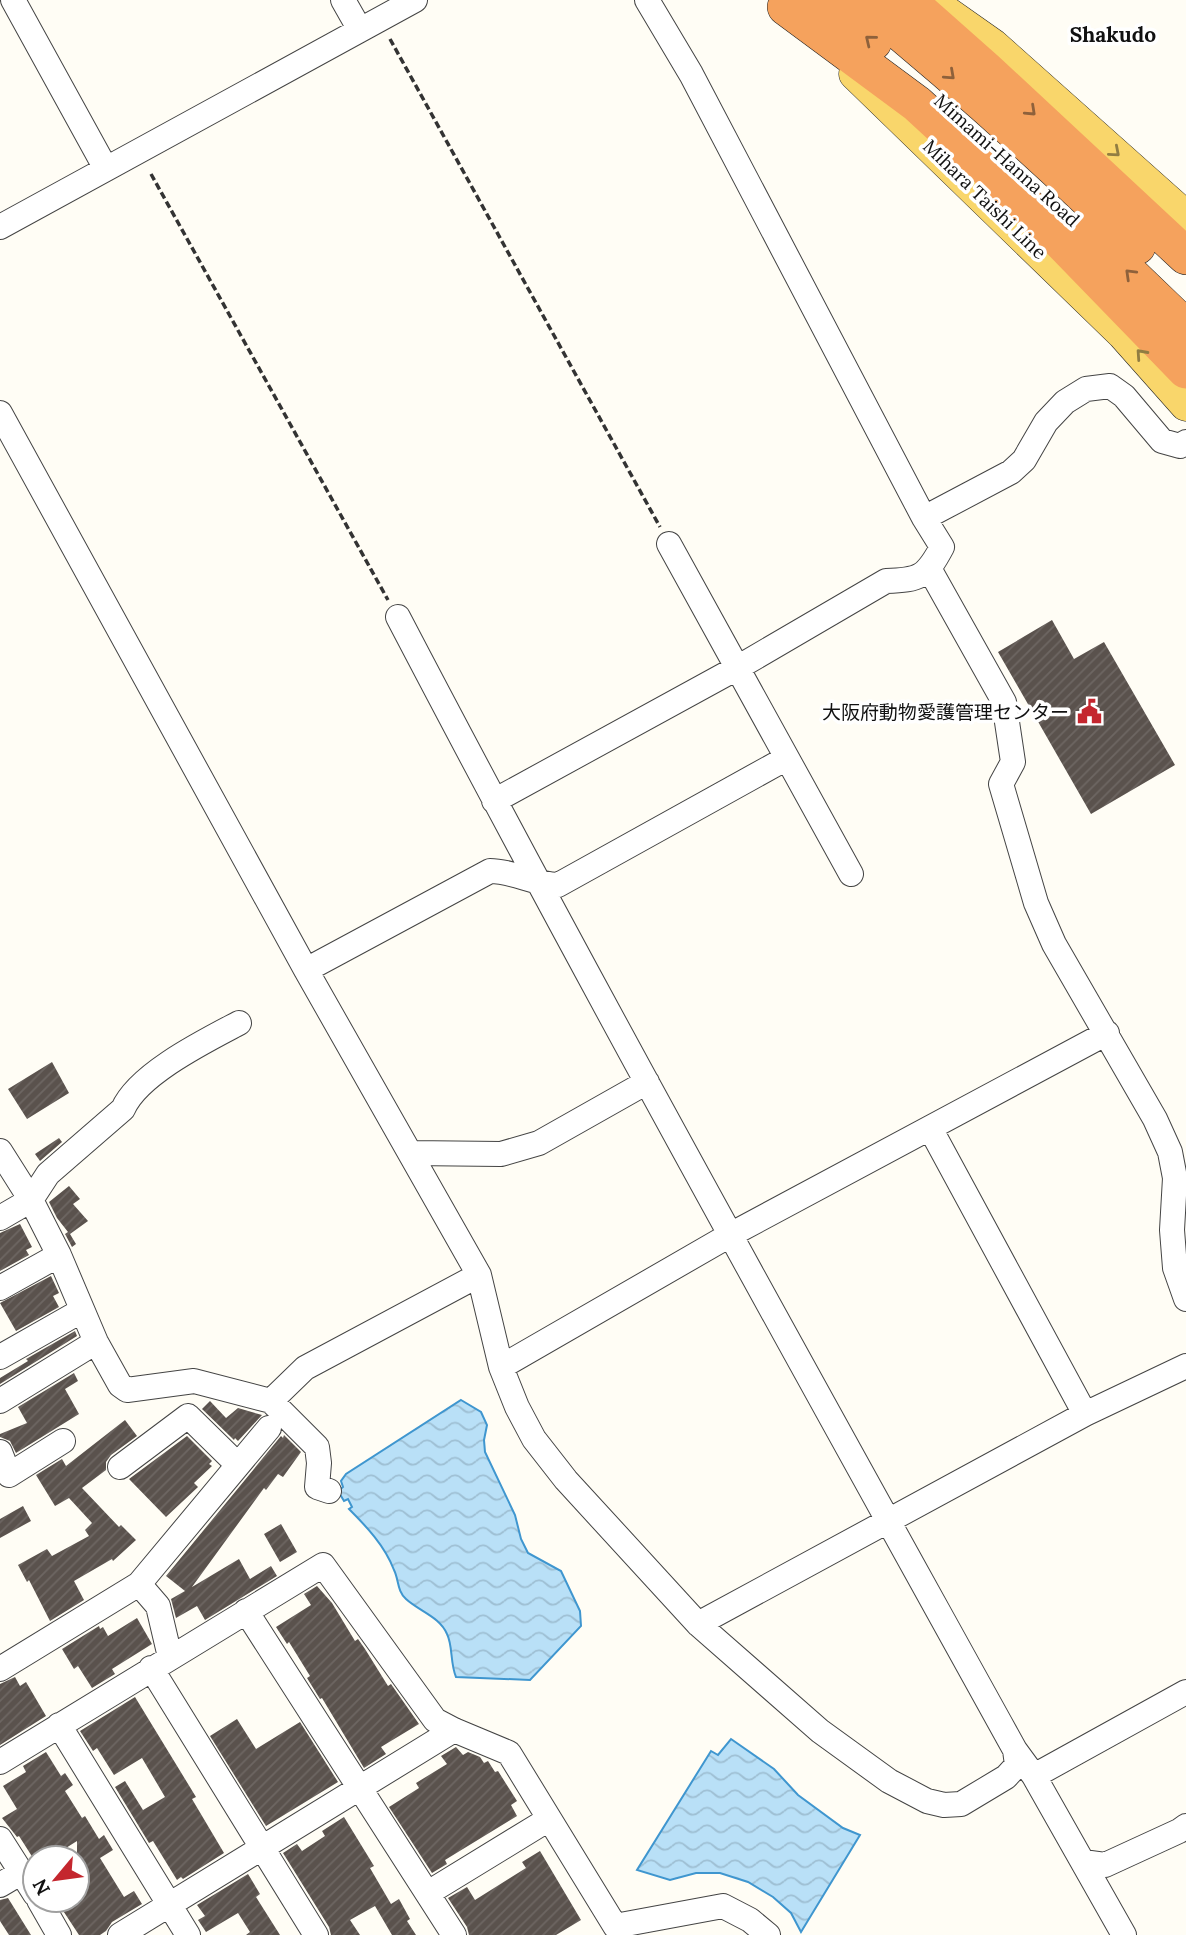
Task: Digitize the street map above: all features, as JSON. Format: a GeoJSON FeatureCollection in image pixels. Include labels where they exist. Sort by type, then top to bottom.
{"type":"FeatureCollection","features":[{"type":"Feature","properties":{"kind":"highway","name":"Mimami-Hanna Road"},"geometry":{"type":"LineString","coordinates":[[861,0],[918,46],[1074,186],[1184,314]]}},
{"type":"Feature","properties":{"kind":"highway"},"geometry":{"type":"LineString","coordinates":[[907,0],[1186,256]]}},
{"type":"Feature","properties":{"kind":"highway","name":"Mimami-Hanna Road"},"geometry":{"type":"LineString","coordinates":[[795,2],[904,67],[1067,214],[1184,314]]}},
{"type":"Feature","properties":{"kind":"highway"},"geometry":{"type":"LineString","coordinates":[[795,2],[917,104],[1019,198],[1186,370]]}},
{"type":"Feature","properties":{"kind":"main road"},"geometry":{"type":"LineString","coordinates":[[929,0],[993,45],[1186,217]]}},
{"type":"Feature","properties":{"kind":"main road","name":"Mihara Taishi Line"},"geometry":{"type":"LineString","coordinates":[[795,2],[1123,334],[1186,405]]}},
{"type":"Feature","properties":{"kind":"street"},"geometry":{"type":"LineString","coordinates":[[13,0],[106,169]]}},
{"type":"Feature","properties":{"kind":"street"},"geometry":{"type":"LineString","coordinates":[[343,0],[360,30]]}},
{"type":"Feature","properties":{"kind":"street"},"geometry":{"type":"LineString","coordinates":[[0,227],[415,0]]}},
{"type":"Feature","properties":{"kind":"street"},"geometry":{"type":"LineString","coordinates":[[494,801],[737,668],[886,582],[909,581],[930,570],[942,547],[924,518],[691,74],[647,0]]}},
{"type":"Feature","properties":{"kind":"street"},"geometry":{"type":"LineString","coordinates":[[924,518],[1011,472],[1024,460],[1046,422],[1065,402],[1086,389],[1110,386],[1124,396],[1162,441],[1180,446],[1186,442]]}},
{"type":"Feature","properties":{"kind":"street"},"geometry":{"type":"LineString","coordinates":[[0,413],[306,970],[479,1275],[501,1367],[517,1407],[534,1439],[566,1480],[698,1624],[820,1731],[889,1781],[928,1801],[944,1805],[961,1804],[1000,1782],[1017,1765],[1015,1750]]}},
{"type":"Feature","properties":{"kind":"street"},"geometry":{"type":"LineString","coordinates":[[669,544],[851,874]]}},
{"type":"Feature","properties":{"kind":"street"},"geometry":{"type":"LineString","coordinates":[[930,570],[1004,702],[1013,762],[1001,784],[1036,903],[1055,944],[1155,1119],[1170,1152],[1175,1178],[1172,1230],[1175,1268],[1186,1299]]}},
{"type":"Feature","properties":{"kind":"street"},"geometry":{"type":"LineString","coordinates":[[398,617],[494,801],[730,1235],[1015,1750],[1034,1776],[1124,1935]]}},
{"type":"Feature","properties":{"kind":"street"},"geometry":{"type":"LineString","coordinates":[[306,970],[490,871],[503,871],[540,884],[558,885],[787,758]]}},
{"type":"Feature","properties":{"kind":"street"},"geometry":{"type":"LineString","coordinates":[[0,1218],[31,1200],[48,1174],[123,1109],[128,1096],[189,1049],[239,1023]]}},
{"type":"Feature","properties":{"kind":"street"},"geometry":{"type":"LineString","coordinates":[[501,1367],[730,1235],[1107,1033]]}},
{"type":"Feature","properties":{"kind":"street"},"geometry":{"type":"LineString","coordinates":[[410,1153],[501,1154],[539,1143],[647,1082]]}},
{"type":"Feature","properties":{"kind":"street"},"geometry":{"type":"LineString","coordinates":[[930,1128],[1085,1414]]}},
{"type":"Feature","properties":{"kind":"street"},"geometry":{"type":"LineString","coordinates":[[0,1151],[31,1200],[59,1255],[81,1311],[120,1385],[127,1390],[194,1381],[271,1401],[317,1447],[317,1487],[329,1491]]}},
{"type":"Feature","properties":{"kind":"street"},"geometry":{"type":"LineString","coordinates":[[0,1288],[59,1255]]}},
{"type":"Feature","properties":{"kind":"street"},"geometry":{"type":"LineString","coordinates":[[271,1401],[305,1368],[479,1275]]}},
{"type":"Feature","properties":{"kind":"street"},"geometry":{"type":"LineString","coordinates":[[0,1357],[81,1311]]}},
{"type":"Feature","properties":{"kind":"street"},"geometry":{"type":"LineString","coordinates":[[0,1401],[96,1342]]}},
{"type":"Feature","properties":{"kind":"street"},"geometry":{"type":"LineString","coordinates":[[698,1624],[1085,1414],[1186,1366]]}},
{"type":"Feature","properties":{"kind":"street"},"geometry":{"type":"LineString","coordinates":[[120,1467],[188,1416],[238,1465]]}},
{"type":"Feature","properties":{"kind":"street"},"geometry":{"type":"LineString","coordinates":[[0,1669],[139,1584],[269,1428]]}},
{"type":"Feature","properties":{"kind":"street"},"geometry":{"type":"LineString","coordinates":[[0,1452],[9,1475],[63,1441]]}},
{"type":"Feature","properties":{"kind":"street"},"geometry":{"type":"LineString","coordinates":[[0,1762],[323,1565],[435,1720],[509,1753],[549,1819],[606,1930],[723,1906],[750,1920],[768,1935]]}},
{"type":"Feature","properties":{"kind":"street"},"geometry":{"type":"LineString","coordinates":[[139,1584],[158,1606],[161,1663],[261,1847],[316,1935]]}},
{"type":"Feature","properties":{"kind":"street"},"geometry":{"type":"LineString","coordinates":[[246,1611],[454,1935]]}},
{"type":"Feature","properties":{"kind":"street"},"geometry":{"type":"LineString","coordinates":[[1034,1776],[1184,1697]]}},
{"type":"Feature","properties":{"kind":"street"},"geometry":{"type":"LineString","coordinates":[[59,1726],[188,1935]]}},
{"type":"Feature","properties":{"kind":"street"},"geometry":{"type":"LineString","coordinates":[[120,1935],[454,1730]]}},
{"type":"Feature","properties":{"kind":"street"},"geometry":{"type":"LineString","coordinates":[[428,1893],[549,1819]]}},
{"type":"Feature","properties":{"kind":"street"},"geometry":{"type":"LineString","coordinates":[[1083,1862],[1105,1864],[1186,1826]]}},
{"type":"Feature","properties":{"kind":"street"},"geometry":{"type":"LineString","coordinates":[[0,1839],[21,1870]]}},
{"type":"Feature","properties":{"kind":"street"},"geometry":{"type":"LineString","coordinates":[[0,1885],[21,1873]]}},
{"type":"Feature","properties":{"kind":"street"},"geometry":{"type":"LineString","coordinates":[[47,1914],[60,1935]]}},
{"type":"Feature","properties":{"kind":"path"},"geometry":{"type":"LineString","coordinates":[[390,39],[669,544]]}},
{"type":"Feature","properties":{"kind":"path"},"geometry":{"type":"LineString","coordinates":[[151,174],[398,617]]}},
{"type":"Feature","properties":{"kind":"water"},"geometry":{"type":"Polygon","coordinates":[[[461,1400],[481,1412],[487,1425],[485,1452],[515,1515],[528,1553],[561,1571],[580,1611],[581,1626],[530,1680],[456,1677],[449,1639],[444,1628],[403,1596],[386,1553],[349,1509],[352,1507],[348,1499],[344,1501],[338,1491],[343,1487],[341,1481],[346,1474],[461,1400]]]}},
{"type":"Feature","properties":{"kind":"water"},"geometry":{"type":"Polygon","coordinates":[[[731,1739],[774,1769],[798,1795],[843,1828],[860,1835],[801,1932],[791,1913],[773,1897],[748,1882],[720,1873],[696,1873],[670,1880],[637,1870],[711,1751],[718,1755],[731,1739]]]}},
{"type":"Feature","properties":{"kind":"building","name":"大阪府動物愛護管理センター"},"geometry":{"type":"Polygon","coordinates":[[[1052,620],[1074,659],[1104,642],[1175,765],[1091,814],[998,652],[1052,620]]]}},
{"type":"Feature","properties":{"kind":"building"},"geometry":{"type":"Polygon","coordinates":[[[52,1062],[69,1093],[27,1119],[8,1089],[52,1062]]]}},
{"type":"Feature","properties":{"kind":"building"},"geometry":{"type":"Polygon","coordinates":[[[59,1138],[62,1142],[40,1161],[35,1154],[59,1138]]]}},
{"type":"Feature","properties":{"kind":"building"},"geometry":{"type":"Polygon","coordinates":[[[69,1186],[80,1199],[73,1204],[88,1221],[70,1234],[76,1244],[72,1247],[65,1234],[68,1232],[49,1202],[69,1186]]]}},
{"type":"Feature","properties":{"kind":"building"},"geometry":{"type":"Polygon","coordinates":[[[20,1224],[32,1247],[26,1250],[29,1255],[0,1271],[0,1233],[20,1224]]]}},
{"type":"Feature","properties":{"kind":"building"},"geometry":{"type":"Polygon","coordinates":[[[51,1276],[59,1293],[53,1296],[59,1307],[16,1331],[0,1303],[51,1276]]]}},
{"type":"Feature","properties":{"kind":"building"},"geometry":{"type":"Polygon","coordinates":[[[75,1331],[77,1336],[0,1384],[0,1378],[28,1361],[26,1359],[75,1331]]]}},
{"type":"Feature","properties":{"kind":"building"},"geometry":{"type":"Polygon","coordinates":[[[74,1373],[78,1381],[65,1389],[79,1414],[16,1453],[10,1441],[0,1437],[0,1434],[27,1423],[18,1407],[74,1373]]]}},
{"type":"Feature","properties":{"kind":"building"},"geometry":{"type":"Polygon","coordinates":[[[210,1401],[226,1418],[238,1408],[262,1415],[238,1441],[235,1438],[234,1440],[202,1409],[210,1401]]]}},
{"type":"Feature","properties":{"kind":"building"},"geometry":{"type":"Polygon","coordinates":[[[125,1420],[137,1436],[111,1455],[106,1462],[106,1470],[82,1488],[119,1527],[121,1525],[136,1540],[113,1561],[112,1559],[74,1581],[84,1600],[50,1621],[29,1580],[27,1582],[18,1565],[47,1549],[52,1556],[89,1536],[85,1530],[92,1523],[69,1498],[55,1506],[36,1475],[62,1459],[66,1466],[125,1420]]]}},
{"type":"Feature","properties":{"kind":"building"},"geometry":{"type":"Polygon","coordinates":[[[284,1435],[301,1452],[283,1477],[278,1474],[266,1490],[264,1488],[192,1587],[239,1559],[250,1579],[271,1566],[277,1576],[205,1620],[197,1606],[176,1618],[171,1599],[185,1591],[166,1576],[284,1435]]]}},
{"type":"Feature","properties":{"kind":"building"},"geometry":{"type":"Polygon","coordinates":[[[187,1436],[212,1461],[209,1464],[212,1466],[194,1483],[198,1487],[166,1517],[129,1479],[187,1436]]]}},
{"type":"Feature","properties":{"kind":"building"},"geometry":{"type":"Polygon","coordinates":[[[23,1506],[31,1521],[0,1538],[0,1519],[23,1506]]]}},
{"type":"Feature","properties":{"kind":"building"},"geometry":{"type":"Polygon","coordinates":[[[281,1524],[297,1552],[280,1562],[264,1534],[281,1524]]]}},
{"type":"Feature","properties":{"kind":"building"},"geometry":{"type":"Polygon","coordinates":[[[317,1586],[332,1603],[355,1641],[358,1639],[388,1686],[391,1684],[419,1724],[381,1747],[386,1754],[364,1768],[307,1678],[310,1676],[289,1642],[287,1644],[276,1627],[311,1605],[304,1594],[317,1586]]]}},
{"type":"Feature","properties":{"kind":"building"},"geometry":{"type":"Polygon","coordinates":[[[137,1618],[152,1644],[112,1669],[115,1674],[92,1688],[78,1666],[74,1669],[62,1649],[99,1626],[100,1629],[103,1627],[108,1636],[137,1618]]]}},
{"type":"Feature","properties":{"kind":"building"},"geometry":{"type":"Polygon","coordinates":[[[15,1677],[20,1686],[26,1682],[46,1716],[0,1745],[0,1684],[15,1677]]]}},
{"type":"Feature","properties":{"kind":"building"},"geometry":{"type":"Polygon","coordinates":[[[135,1697],[196,1797],[192,1799],[224,1853],[183,1879],[181,1877],[177,1880],[153,1841],[149,1843],[115,1787],[125,1781],[143,1810],[165,1797],[142,1758],[114,1775],[97,1748],[93,1751],[80,1731],[135,1697]]]}},
{"type":"Feature","properties":{"kind":"building"},"geometry":{"type":"Polygon","coordinates":[[[237,1719],[256,1749],[300,1722],[338,1782],[266,1826],[210,1736],[237,1719]]]}},
{"type":"Feature","properties":{"kind":"building"},"geometry":{"type":"Polygon","coordinates":[[[456,1747],[463,1755],[468,1752],[480,1757],[484,1763],[488,1761],[495,1772],[498,1771],[517,1801],[511,1805],[517,1816],[445,1860],[447,1864],[432,1873],[389,1807],[419,1788],[416,1783],[447,1764],[441,1756],[456,1747]]]}},
{"type":"Feature","properties":{"kind":"building"},"geometry":{"type":"Polygon","coordinates":[[[46,1752],[61,1776],[65,1773],[73,1785],[65,1791],[99,1839],[104,1835],[113,1850],[100,1858],[124,1897],[134,1891],[142,1904],[112,1922],[100,1935],[79,1935],[65,1914],[91,1914],[91,1844],[77,1844],[77,1841],[72,1844],[24,1844],[2,1818],[17,1809],[3,1786],[26,1772],[23,1766],[46,1752]]]}},
{"type":"Feature","properties":{"kind":"building"},"geometry":{"type":"Polygon","coordinates":[[[344,1817],[374,1866],[370,1868],[391,1904],[399,1899],[410,1919],[407,1921],[416,1935],[392,1935],[375,1906],[350,1920],[360,1935],[331,1935],[329,1927],[283,1853],[297,1844],[302,1851],[325,1836],[322,1831],[344,1817]]]}},
{"type":"Feature","properties":{"kind":"building"},"geometry":{"type":"Polygon","coordinates":[[[540,1851],[581,1920],[556,1935],[469,1935],[467,1927],[448,1898],[467,1887],[475,1900],[526,1868],[522,1862],[540,1851]]]}},
{"type":"Feature","properties":{"kind":"building"},"geometry":{"type":"Polygon","coordinates":[[[248,1874],[260,1894],[256,1897],[280,1935],[246,1935],[250,1932],[238,1913],[206,1932],[198,1920],[205,1916],[197,1905],[248,1874]]]}},
{"type":"Feature","properties":{"kind":"building"},"geometry":{"type":"Polygon","coordinates":[[[8,1898],[31,1935],[9,1935],[0,1921],[0,1900],[8,1898]]]}},
{"type":"Feature","properties":{"kind":"place","name":"大阪府動物愛護管理センター"},"geometry":{"type":"Point","coordinates":[1089,712]}},
{"type":"Feature","properties":{"kind":"district","name":"Shakudo"},"geometry":{"type":"Point","coordinates":[1113,34]}}]}
